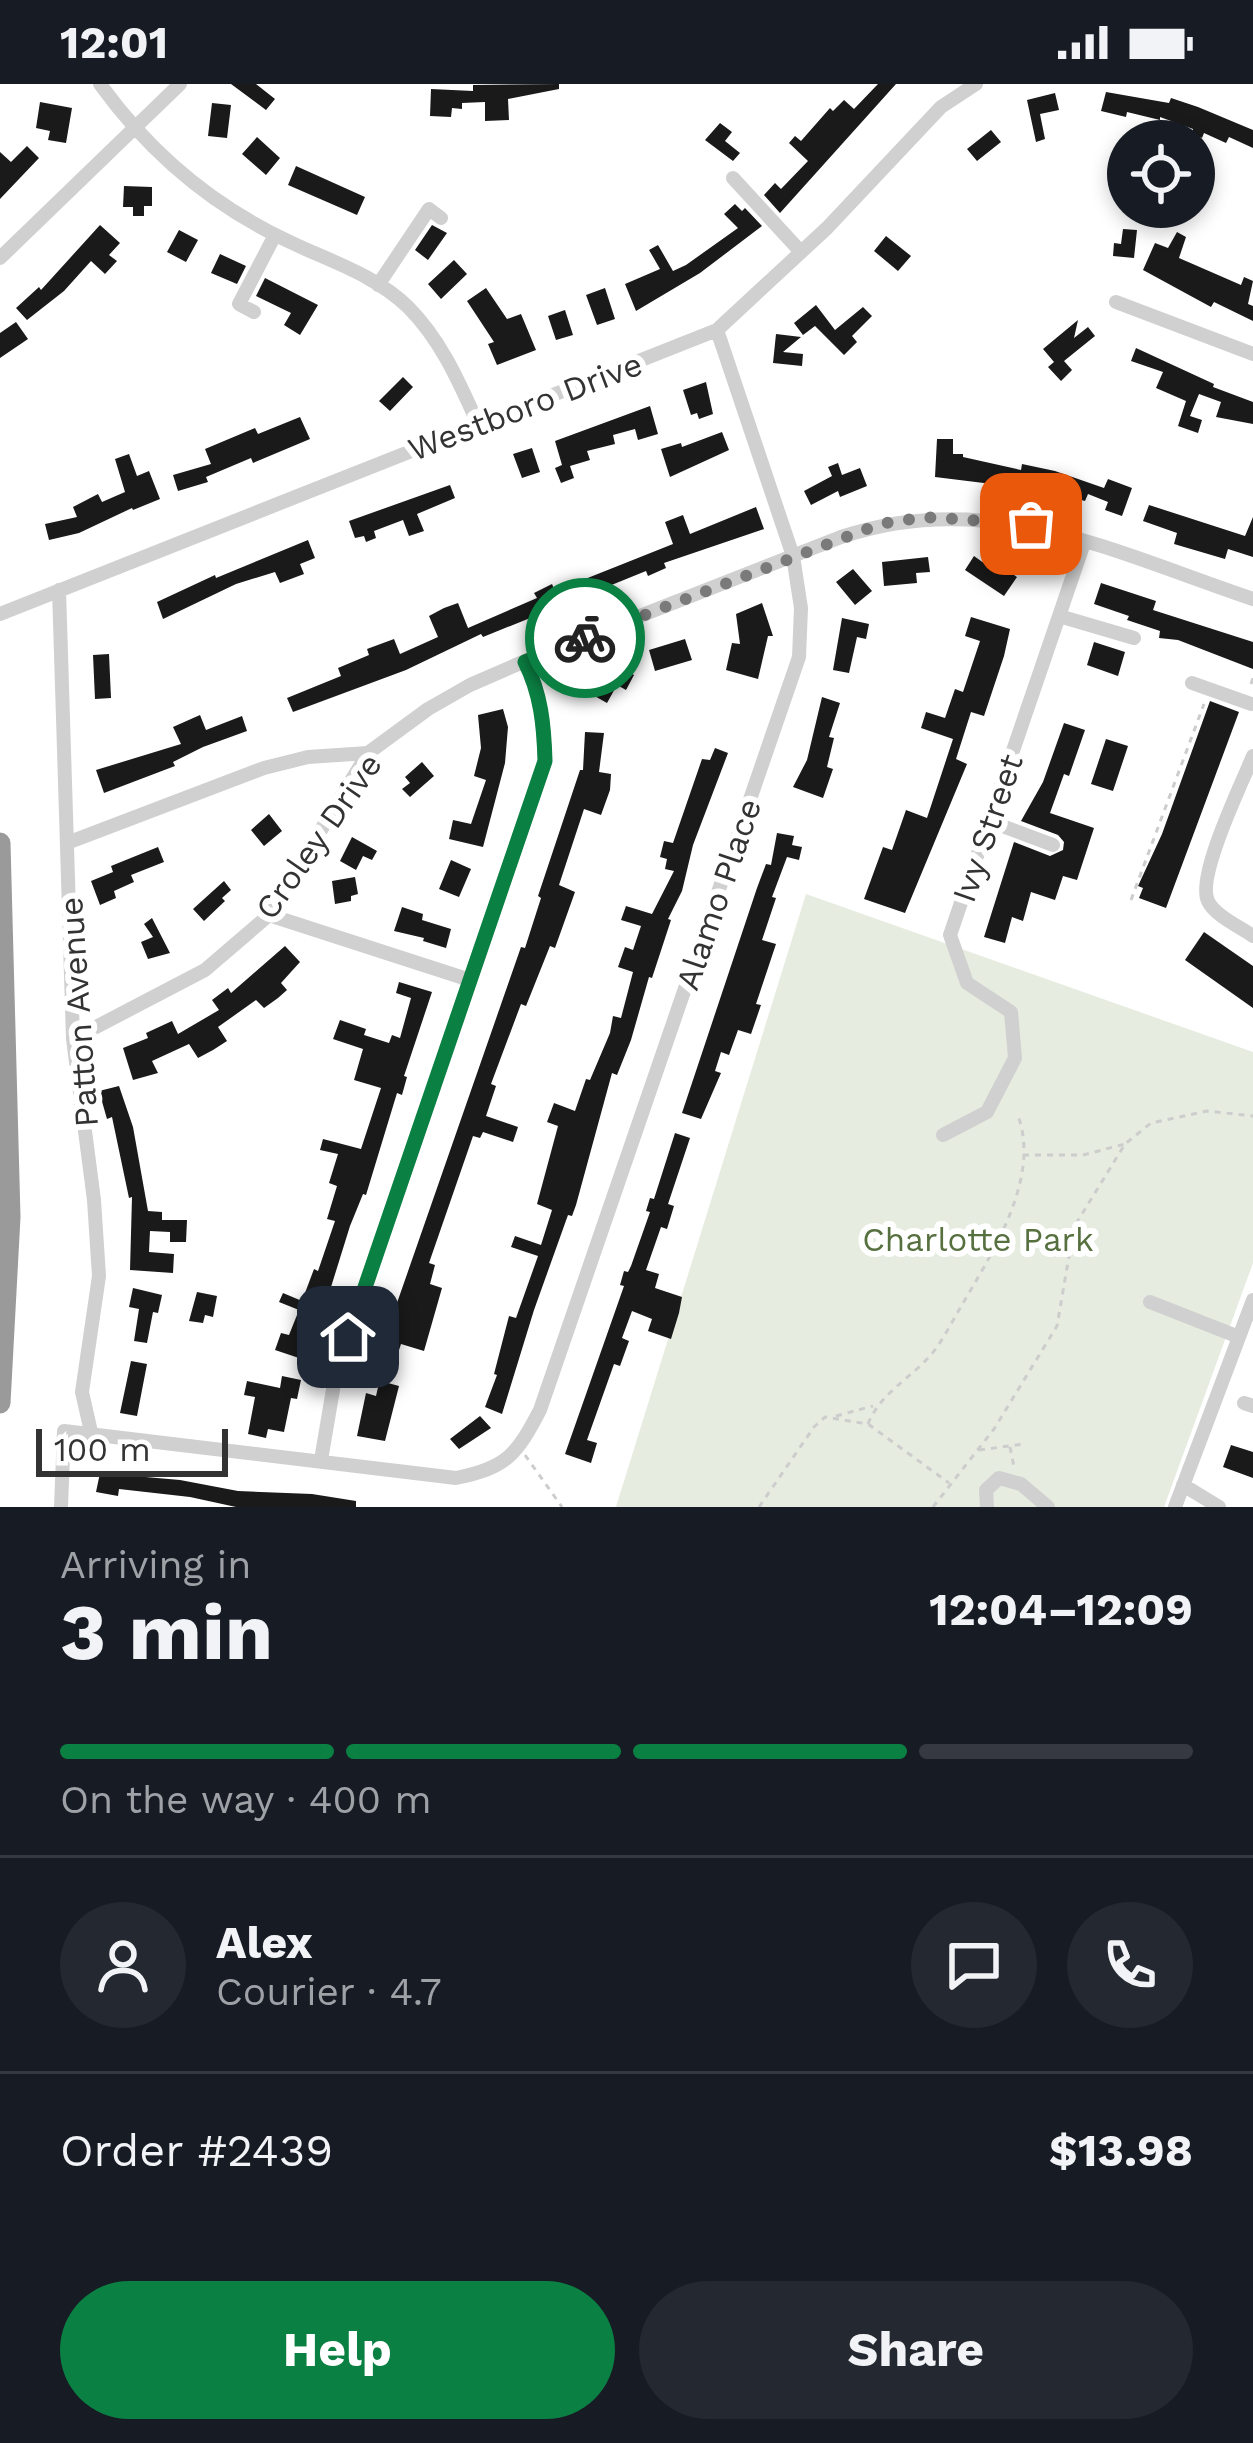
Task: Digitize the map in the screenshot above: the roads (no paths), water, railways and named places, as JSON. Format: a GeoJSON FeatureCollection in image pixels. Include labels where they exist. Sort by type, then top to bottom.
{"type":"FeatureCollection","features":[{"type":"Feature","properties":{"kind":"highway"},"geometry":{"type":"LineString","coordinates":[[0,843],[10,1217],[0,1403]]}},
{"type":"Feature","properties":{"kind":"street"},"geometry":{"type":"LineString","coordinates":[[100,84],[134,132],[236,215],[341,263],[406,305],[439,346],[478,424]]}},
{"type":"Feature","properties":{"kind":"street"},"geometry":{"type":"LineString","coordinates":[[0,258],[180,84]]}},
{"type":"Feature","properties":{"kind":"street","name":"Westboro Drive"},"geometry":{"type":"LineString","coordinates":[[0,614],[717,330],[801,252],[940,107],[976,84]]}},
{"type":"Feature","properties":{"kind":"street"},"geometry":{"type":"LineString","coordinates":[[734,178],[801,252]]}},
{"type":"Feature","properties":{"kind":"street"},"geometry":{"type":"LineString","coordinates":[[378,285],[430,210]]}},
{"type":"Feature","properties":{"kind":"street"},"geometry":{"type":"LineString","coordinates":[[254,312],[234,302],[275,235]]}},
{"type":"Feature","properties":{"kind":"street"},"geometry":{"type":"LineString","coordinates":[[1116,302],[1253,354]]}},
{"type":"Feature","properties":{"kind":"street","name":"Alamo Place"},"geometry":{"type":"LineString","coordinates":[[321,1460],[456,1478],[489,1472],[520,1450],[540,1410],[800,657],[801,608],[793,556],[717,330]]}},
{"type":"Feature","properties":{"kind":"street","name":"Croley Drive"},"geometry":{"type":"LineString","coordinates":[[74,1039],[206,970],[269,915],[368,753],[449,697],[793,556],[880,524],[924,517],[1031,524],[1253,599]]}},
{"type":"Feature","properties":{"kind":"street","name":"Ivy Street"},"geometry":{"type":"LineString","coordinates":[[943,1135],[987,1112],[1015,1058],[1010,1012],[967,983],[950,935],[1084,543]]}},
{"type":"Feature","properties":{"kind":"street","name":"Patton Avenue"},"geometry":{"type":"LineString","coordinates":[[59,590],[74,1039],[94,1200],[98,1276],[82,1392],[91,1432]]}},
{"type":"Feature","properties":{"kind":"street"},"geometry":{"type":"LineString","coordinates":[[1059,616],[1134,638]]}},
{"type":"Feature","properties":{"kind":"street"},"geometry":{"type":"LineString","coordinates":[[61,1507],[64,1431],[321,1460],[336,1372],[545,761],[544,719],[525,662]]}},
{"type":"Feature","properties":{"kind":"street"},"geometry":{"type":"LineString","coordinates":[[1192,683],[1251,704]]}},
{"type":"Feature","properties":{"kind":"street"},"geometry":{"type":"LineString","coordinates":[[67,843],[262,769],[308,757],[368,753]]}},
{"type":"Feature","properties":{"kind":"street"},"geometry":{"type":"LineString","coordinates":[[1253,756],[1208,871],[1205,893],[1209,905],[1253,936]]}},
{"type":"Feature","properties":{"kind":"street"},"geometry":{"type":"LineString","coordinates":[[989,821],[1053,845]]}},
{"type":"Feature","properties":{"kind":"street"},"geometry":{"type":"LineString","coordinates":[[269,915],[470,980]]}},
{"type":"Feature","properties":{"kind":"street"},"geometry":{"type":"LineString","coordinates":[[1174,1507],[1253,1300]]}},
{"type":"Feature","properties":{"kind":"street"},"geometry":{"type":"LineString","coordinates":[[1150,1302],[1253,1348]]}},
{"type":"Feature","properties":{"kind":"street"},"geometry":{"type":"LineString","coordinates":[[988,1507],[986,1490],[999,1478],[1021,1484],[1048,1507]]}},
{"type":"Feature","properties":{"kind":"street"},"geometry":{"type":"LineString","coordinates":[[1183,1485],[1219,1507]]}},
{"type":"Feature","properties":{"kind":"park label","name":"Charlotte Park"},"geometry":{"type":"Point","coordinates":[978,1239]}}]}
